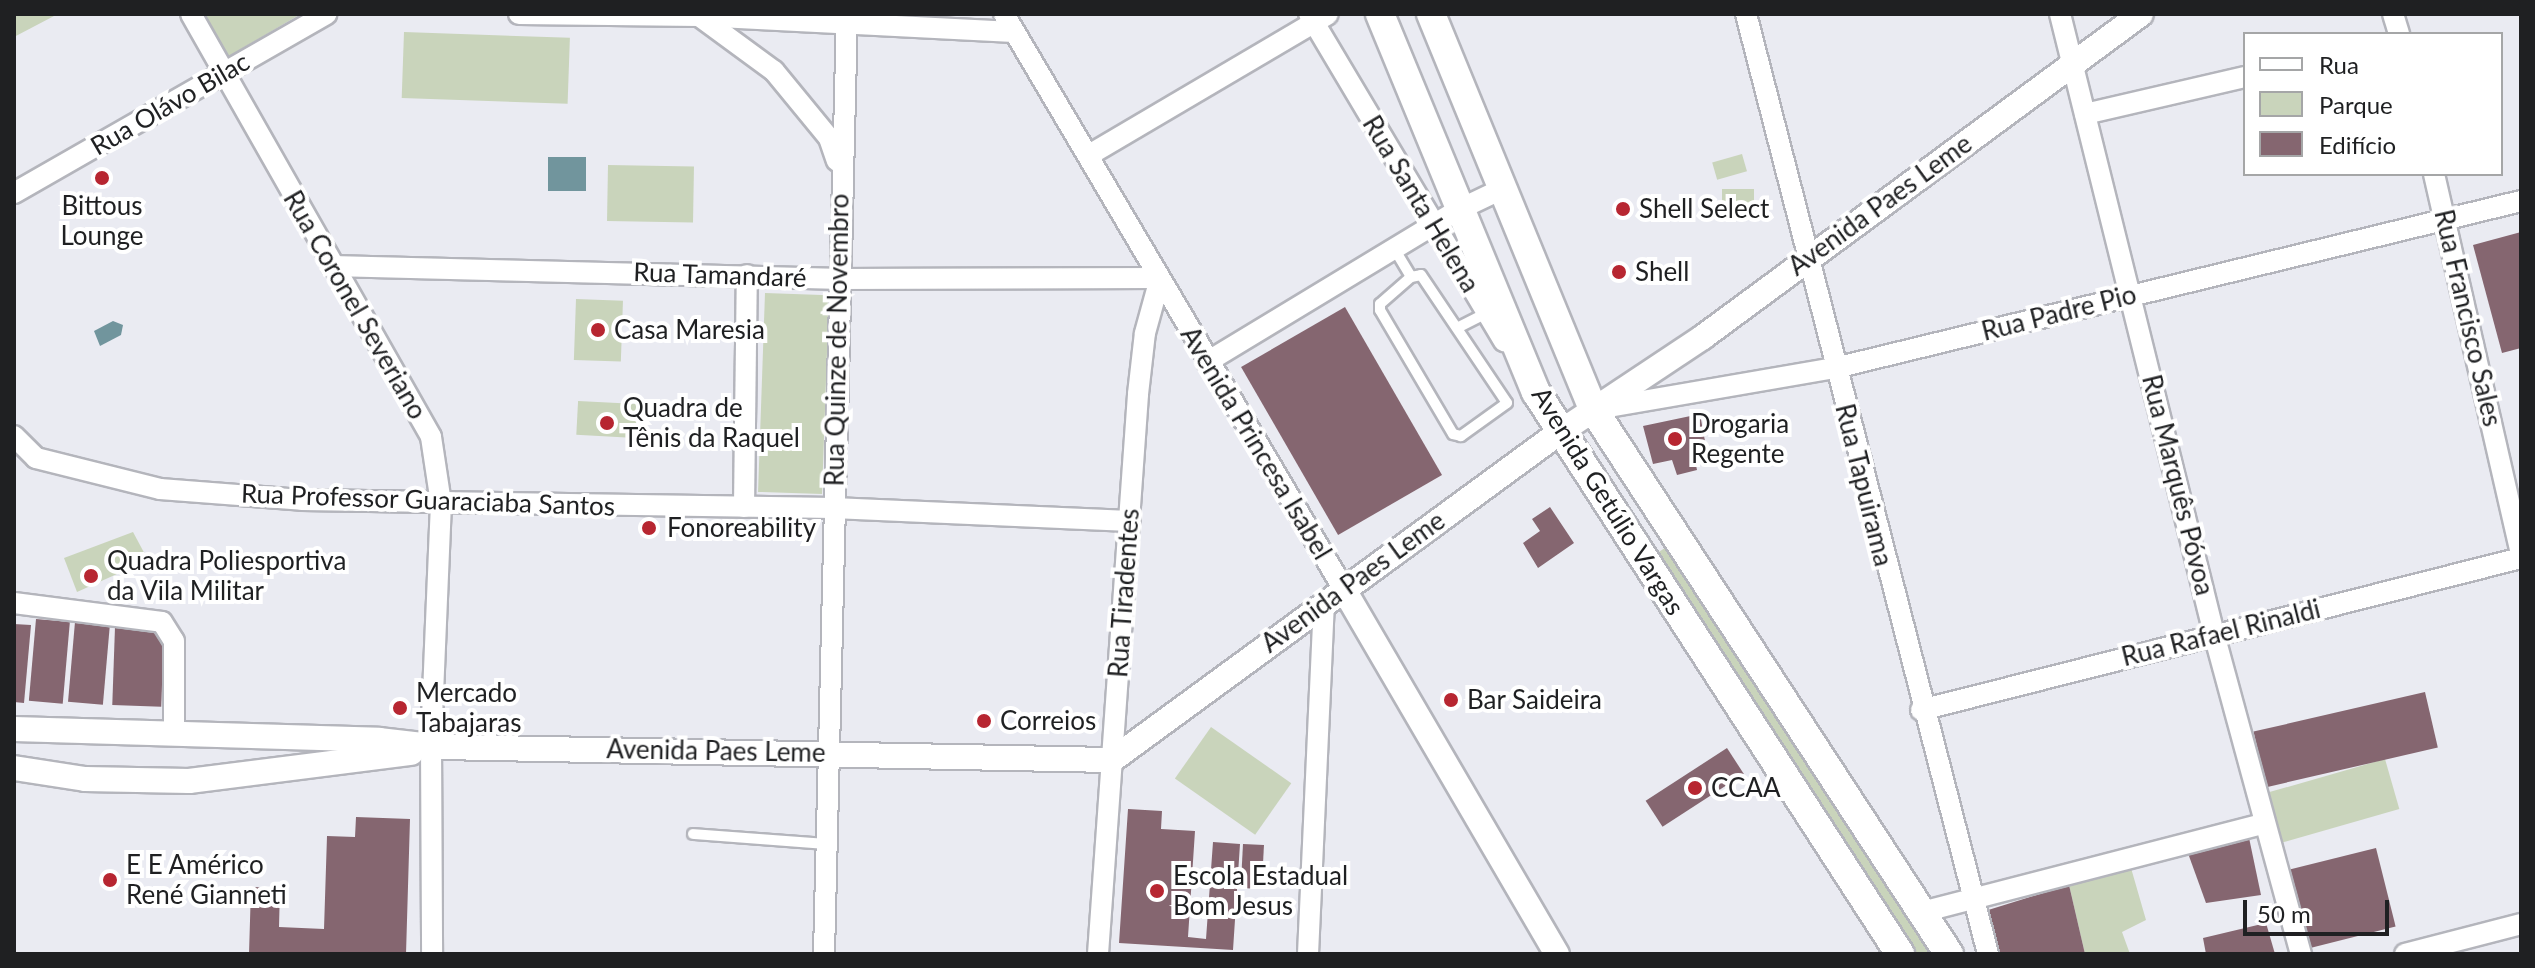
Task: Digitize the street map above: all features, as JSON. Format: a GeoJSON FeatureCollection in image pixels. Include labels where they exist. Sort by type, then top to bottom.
{"type":"FeatureCollection","features":[{"type":"Feature","properties":{"kind":"main road","name":"Avenida Getúlio Vargas"},"geometry":{"type":"LineString","coordinates":[[1380,14],[1458,210],[1536,392],[1900,954]]}},
{"type":"Feature","properties":{"kind":"main road","name":"Avenida Getúlio Vargas"},"geometry":{"type":"LineString","coordinates":[[1431,14],[1500,190],[1593,409],[1949,954]]}},
{"type":"Feature","properties":{"kind":"main road"},"geometry":{"type":"LineString","coordinates":[[1740,706],[1769,727],[1779,721],[1782,708],[1775,688]]}},
{"type":"Feature","properties":{"kind":"main road"},"geometry":{"type":"LineString","coordinates":[[1813,819],[1803,793],[1807,785],[1825,781],[1849,798]]}},
{"type":"Feature","properties":{"kind":"street","name":"Rua Coronel Severiano"},"geometry":{"type":"LineString","coordinates":[[191,14],[222,75],[431,437],[441,503],[432,954]]}},
{"type":"Feature","properties":{"kind":"street","name":"Rua Olávo Bilac"},"geometry":{"type":"LineString","coordinates":[[14,193],[326,14]]}},
{"type":"Feature","properties":{"kind":"street"},"geometry":{"type":"LineString","coordinates":[[519,14],[1009,23]]}},
{"type":"Feature","properties":{"kind":"street","name":"Rua Tapuirama"},"geometry":{"type":"LineString","coordinates":[[1746,14],[1921,710],[1988,954]]}},
{"type":"Feature","properties":{"kind":"street","name":"Rua Marquês Póvoa"},"geometry":{"type":"LineString","coordinates":[[2060,14],[2214,634],[2301,954]]}},
{"type":"Feature","properties":{"kind":"street","name":"Avenida Paes Leme"},"geometry":{"type":"LineString","coordinates":[[434,747],[826,752],[1112,760],[1560,432],[1703,337],[2141,14]]}},
{"type":"Feature","properties":{"kind":"street"},"geometry":{"type":"LineString","coordinates":[[699,16],[774,71],[801,99],[829,138],[840,168]]}},
{"type":"Feature","properties":{"kind":"street"},"geometry":{"type":"LineString","coordinates":[[1089,155],[1317,17]]}},
{"type":"Feature","properties":{"kind":"street","name":"Rua Santa Helena"},"geometry":{"type":"LineString","coordinates":[[1317,17],[1433,227],[1536,392]]}},
{"type":"Feature","properties":{"kind":"street","name":"Rua Quinze de Novembro"},"geometry":{"type":"LineString","coordinates":[[824,954],[840,168],[847,19]]}},
{"type":"Feature","properties":{"kind":"street","name":"Avenida Princesa Isabel"},"geometry":{"type":"LineString","coordinates":[[1009,23],[1089,155],[1207,362],[1334,596],[1557,954]]}},
{"type":"Feature","properties":{"kind":"street"},"geometry":{"type":"LineString","coordinates":[[2085,114],[2243,77]]}},
{"type":"Feature","properties":{"kind":"street","name":"Rua Francisco Sales"},"geometry":{"type":"LineString","coordinates":[[2435,176],[2521,557]]}},
{"type":"Feature","properties":{"kind":"street"},"geometry":{"type":"LineString","coordinates":[[1207,362],[1458,210],[1500,190]]}},
{"type":"Feature","properties":{"kind":"street","name":"Rua Padre Pio"},"geometry":{"type":"LineString","coordinates":[[1593,409],[1835,368],[2521,201]]}},
{"type":"Feature","properties":{"kind":"street","name":"Rua Tamandaré"},"geometry":{"type":"LineString","coordinates":[[332,266],[839,279],[1158,280]]}},
{"type":"Feature","properties":{"kind":"street"},"geometry":{"type":"LineString","coordinates":[[744,507],[747,275]]}},
{"type":"Feature","properties":{"kind":"street","name":"Rua Tiradentes"},"geometry":{"type":"LineString","coordinates":[[1098,954],[1145,333],[1158,280]]}},
{"type":"Feature","properties":{"kind":"street","name":"Rua Professor Guaraciaba Santos"},"geometry":{"type":"LineString","coordinates":[[18,442],[62,468],[160,489],[441,503],[833,508],[1130,521]]}},
{"type":"Feature","properties":{"kind":"street","name":"Rua Rafael Rinaldi"},"geometry":{"type":"LineString","coordinates":[[1921,710],[2521,557]]}},
{"type":"Feature","properties":{"kind":"street"},"geometry":{"type":"LineString","coordinates":[[1308,954],[1334,596]]}},
{"type":"Feature","properties":{"kind":"street"},"geometry":{"type":"LineString","coordinates":[[14,603],[162,622],[174,641],[174,735]]}},
{"type":"Feature","properties":{"kind":"street"},"geometry":{"type":"LineString","coordinates":[[14,729],[434,747]]}},
{"type":"Feature","properties":{"kind":"street"},"geometry":{"type":"LineString","coordinates":[[14,768],[85,779],[189,781],[434,747]]}},
{"type":"Feature","properties":{"kind":"street"},"geometry":{"type":"LineString","coordinates":[[1922,912],[2265,823]]}},
{"type":"Feature","properties":{"kind":"street"},"geometry":{"type":"LineString","coordinates":[[2405,954],[2521,924]]}},
{"type":"Feature","properties":{"kind":"lane"},"geometry":{"type":"LineString","coordinates":[[1395,250],[1411,277]]}},
{"type":"Feature","properties":{"kind":"lane"},"geometry":{"type":"LineString","coordinates":[[1411,277],[1427,277],[1507,403],[1461,436],[1453,434],[1380,310],[1380,304],[1411,277]]}},
{"type":"Feature","properties":{"kind":"lane"},"geometry":{"type":"LineString","coordinates":[[1459,327],[1487,313]]}},
{"type":"Feature","properties":{"kind":"lane"},"geometry":{"type":"LineString","coordinates":[[693,834],[825,844]]}},
{"type":"Feature","properties":{"kind":"green space"},"geometry":{"type":"Polygon","coordinates":[[[14,14],[53,14],[54,16],[14,37],[14,14]]]}},
{"type":"Feature","properties":{"kind":"green space"},"geometry":{"type":"Polygon","coordinates":[[[199,14],[293,14],[299,15],[224,59],[199,14]]]}},
{"type":"Feature","properties":{"kind":"green space"},"geometry":{"type":"Polygon","coordinates":[[[404,32],[570,38],[568,104],[402,98],[404,32]]]}},
{"type":"Feature","properties":{"kind":"green space"},"geometry":{"type":"Polygon","coordinates":[[[1742,154],[1747,171],[1717,180],[1712,163],[1742,154]]]}},
{"type":"Feature","properties":{"kind":"green space"},"geometry":{"type":"Polygon","coordinates":[[[608,165],[694,167],[693,222],[607,221],[608,165]]]}},
{"type":"Feature","properties":{"kind":"green space"},"geometry":{"type":"Polygon","coordinates":[[[1722,189],[1754,189],[1754,209],[1722,209],[1722,189]]]}},
{"type":"Feature","properties":{"kind":"green space"},"geometry":{"type":"Polygon","coordinates":[[[765,293],[829,295],[822,494],[758,492],[765,293]]]}},
{"type":"Feature","properties":{"kind":"green space","name":"Casa Maresia"},"geometry":{"type":"Polygon","coordinates":[[[576,299],[623,301],[621,362],[574,360],[576,299]]]}},
{"type":"Feature","properties":{"kind":"green space","name":"Quadra de Tênis da Raquel"},"geometry":{"type":"Polygon","coordinates":[[[578,401],[637,404],[635,438],[576,435],[578,401]]]}},
{"type":"Feature","properties":{"kind":"green space","name":"Quadra Poliesportiva da Vila Militar"},"geometry":{"type":"Polygon","coordinates":[[[133,532],[148,560],[77,592],[64,558],[133,532]]]}},
{"type":"Feature","properties":{"kind":"green space"},"geometry":{"type":"Polygon","coordinates":[[[1668,546],[1933,954],[1911,954],[1653,556],[1668,546]]]}},
{"type":"Feature","properties":{"kind":"green space","name":"Escola Estadual Bom Jesus"},"geometry":{"type":"Polygon","coordinates":[[[1211,727],[1291,783],[1255,835],[1175,779],[1211,727]]]}},
{"type":"Feature","properties":{"kind":"green space"},"geometry":{"type":"Polygon","coordinates":[[[2385,759],[2399,809],[2283,842],[2269,792],[2385,759]]]}},
{"type":"Feature","properties":{"kind":"green space"},"geometry":{"type":"Polygon","coordinates":[[[2131,868],[2146,920],[2122,932],[2130,954],[2085,954],[2069,885],[2131,868]]]}},
{"type":"Feature","properties":{"kind":"water"},"geometry":{"type":"Polygon","coordinates":[[[548,157],[586,157],[586,191],[548,191],[548,157]]]}},
{"type":"Feature","properties":{"kind":"water"},"geometry":{"type":"Polygon","coordinates":[[[113,321],[123,325],[121,335],[100,346],[94,331],[113,321]]]}},
{"type":"Feature","properties":{"kind":"building"},"geometry":{"type":"Polygon","coordinates":[[[2521,232],[2521,348],[2502,353],[2473,245],[2521,232]]]}},
{"type":"Feature","properties":{"kind":"building"},"geometry":{"type":"Polygon","coordinates":[[[1345,307],[1442,475],[1338,535],[1241,367],[1345,307]]]}},
{"type":"Feature","properties":{"kind":"building","name":"Drogaria Regente"},"geometry":{"type":"Polygon","coordinates":[[[1700,414],[1707,452],[1694,455],[1697,470],[1677,475],[1672,460],[1653,464],[1643,426],[1700,414]]]}},
{"type":"Feature","properties":{"kind":"building"},"geometry":{"type":"Polygon","coordinates":[[[1550,507],[1574,543],[1538,568],[1523,543],[1540,531],[1532,519],[1550,507]]]}},
{"type":"Feature","properties":{"kind":"building"},"geometry":{"type":"Polygon","coordinates":[[[36,619],[70,622],[63,704],[29,701],[36,619]]]}},
{"type":"Feature","properties":{"kind":"building"},"geometry":{"type":"Polygon","coordinates":[[[75,622],[110,625],[103,705],[68,702],[75,622]]]}},
{"type":"Feature","properties":{"kind":"building"},"geometry":{"type":"Polygon","coordinates":[[[14,624],[31,625],[24,703],[14,702],[14,624]]]}},
{"type":"Feature","properties":{"kind":"building"},"geometry":{"type":"Polygon","coordinates":[[[115,627],[164,629],[161,707],[112,705],[115,627]]]}},
{"type":"Feature","properties":{"kind":"building"},"geometry":{"type":"Polygon","coordinates":[[[2425,692],[2438,748],[2266,787],[2254,732],[2425,692]]]}},
{"type":"Feature","properties":{"kind":"building","name":"CCAA"},"geometry":{"type":"Polygon","coordinates":[[[1727,748],[1744,774],[1663,827],[1646,801],[1727,748]]]}},
{"type":"Feature","properties":{"kind":"building","name":"Escola Estadual Bom Jesus"},"geometry":{"type":"Polygon","coordinates":[[[1128,809],[1162,811],[1161,829],[1195,831],[1188,937],[1206,939],[1213,842],[1240,844],[1233,950],[1119,943],[1128,809]]]}},
{"type":"Feature","properties":{"kind":"building","name":"E E Américo René Gianneti"},"geometry":{"type":"Polygon","coordinates":[[[356,817],[410,819],[406,954],[249,954],[251,887],[280,888],[279,927],[324,929],[327,836],[355,837],[356,817]]]}},
{"type":"Feature","properties":{"kind":"building"},"geometry":{"type":"Polygon","coordinates":[[[2248,833],[2261,895],[2206,903],[2185,845],[2248,833]]]}},
{"type":"Feature","properties":{"kind":"building","name":"Escola Estadual Bom Jesus"},"geometry":{"type":"Polygon","coordinates":[[[1243,844],[1264,845],[1262,889],[1241,888],[1243,844]]]}},
{"type":"Feature","properties":{"kind":"building"},"geometry":{"type":"Polygon","coordinates":[[[2376,848],[2396,927],[2309,948],[2290,870],[2376,848]]]}},
{"type":"Feature","properties":{"kind":"building"},"geometry":{"type":"Polygon","coordinates":[[[2069,885],[2085,954],[1996,954],[1985,911],[2069,885]]]}},
{"type":"Feature","properties":{"kind":"building"},"geometry":{"type":"Polygon","coordinates":[[[2266,923],[2275,954],[2206,954],[2203,938],[2266,923]]]}},
{"type":"Feature","properties":{"kind":"place","name":"Bittous Lounge"},"geometry":{"type":"Point","coordinates":[102,178]}},
{"type":"Feature","properties":{"kind":"place","name":"Shell Select"},"geometry":{"type":"Point","coordinates":[1623,209]}},
{"type":"Feature","properties":{"kind":"place","name":"Shell"},"geometry":{"type":"Point","coordinates":[1619,272]}},
{"type":"Feature","properties":{"kind":"place","name":"Casa Maresia"},"geometry":{"type":"Point","coordinates":[598,330]}},
{"type":"Feature","properties":{"kind":"place","name":"Quadra de Tênis da Raquel"},"geometry":{"type":"Point","coordinates":[607,423]}},
{"type":"Feature","properties":{"kind":"place","name":"Drogaria Regente"},"geometry":{"type":"Point","coordinates":[1675,439]}},
{"type":"Feature","properties":{"kind":"place","name":"Fonoreability"},"geometry":{"type":"Point","coordinates":[649,528]}},
{"type":"Feature","properties":{"kind":"place","name":"Quadra Poliesportiva da Vila Militar"},"geometry":{"type":"Point","coordinates":[91,576]}},
{"type":"Feature","properties":{"kind":"place","name":"Bar Saideira"},"geometry":{"type":"Point","coordinates":[1451,700]}},
{"type":"Feature","properties":{"kind":"place","name":"Mercado Tabajaras"},"geometry":{"type":"Point","coordinates":[400,708]}},
{"type":"Feature","properties":{"kind":"place","name":"Correios"},"geometry":{"type":"Point","coordinates":[984,721]}},
{"type":"Feature","properties":{"kind":"place","name":"CCAA"},"geometry":{"type":"Point","coordinates":[1695,788]}},
{"type":"Feature","properties":{"kind":"place","name":"E E Américo René Gianneti"},"geometry":{"type":"Point","coordinates":[110,880]}},
{"type":"Feature","properties":{"kind":"place","name":"Escola Estadual Bom Jesus"},"geometry":{"type":"Point","coordinates":[1157,891]}}]}
